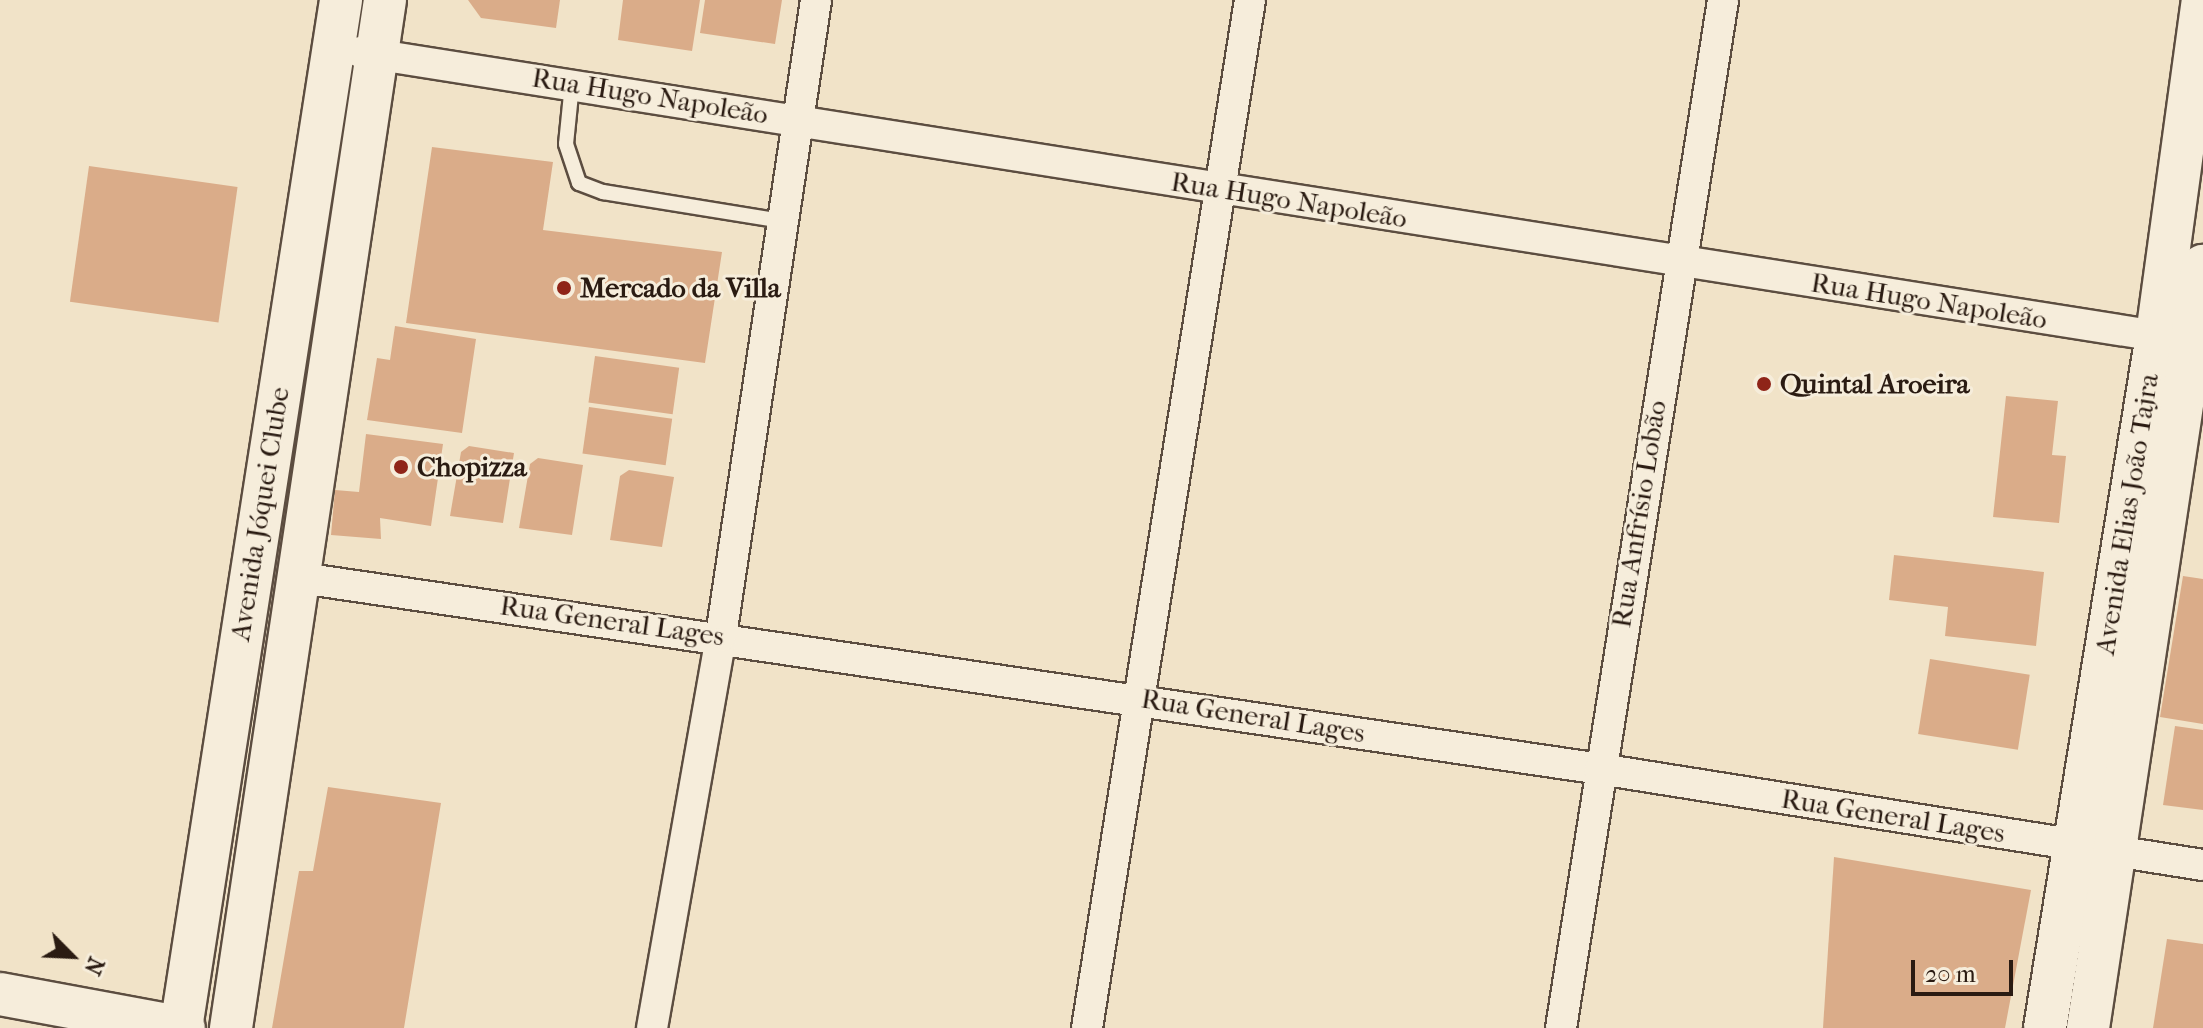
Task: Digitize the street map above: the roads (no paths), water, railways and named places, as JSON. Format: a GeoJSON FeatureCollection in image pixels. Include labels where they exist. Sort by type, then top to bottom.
{"type":"FeatureCollection","features":[{"type":"Feature","properties":{"kind":"main road","name":"Avenida Jóquei Clube"},"geometry":{"type":"LineString","coordinates":[[182,1027],[341,0]]}},
{"type":"Feature","properties":{"kind":"main road","name":"Avenida Jóquei Clube"},"geometry":{"type":"LineString","coordinates":[[231,1028],[301,578],[385,0]]}},
{"type":"Feature","properties":{"kind":"main road","name":"Avenida Elias João Tajra"},"geometry":{"type":"LineString","coordinates":[[2088,1028],[2184,340],[2203,0]]}},
{"type":"Feature","properties":{"kind":"main road","name":"Avenida Elias João Tajra"},"geometry":{"type":"LineString","coordinates":[[2045,1028],[2073,845],[2203,266]]}},
{"type":"Feature","properties":{"kind":"main road"},"geometry":{"type":"LineString","coordinates":[[0,994],[182,1027]]}},
{"type":"Feature","properties":{"kind":"street"},"geometry":{"type":"LineString","coordinates":[[652,1028],[721,636],[816,0]]}},
{"type":"Feature","properties":{"kind":"street"},"geometry":{"type":"LineString","coordinates":[[1087,1028],[1250,0]]}},
{"type":"Feature","properties":{"kind":"street","name":"Rua Anfrísio Lobão"},"geometry":{"type":"LineString","coordinates":[[1561,1028],[1678,262],[1723,0]]}},
{"type":"Feature","properties":{"kind":"street","name":"Rua Hugo Napoleão"},"geometry":{"type":"LineString","coordinates":[[332,51],[376,53],[2184,340]]}},
{"type":"Feature","properties":{"kind":"street","name":"Rua General Lages"},"geometry":{"type":"LineString","coordinates":[[301,578],[721,636],[1139,699],[2203,865]]}},
{"type":"Feature","properties":{"kind":"lane"},"geometry":{"type":"LineString","coordinates":[[572,84],[566,144],[579,183],[676,206],[783,221]]}},
{"type":"Feature","properties":{"kind":"place","name":"Mercado da Villa"},"geometry":{"type":"Point","coordinates":[564,288]}},
{"type":"Feature","properties":{"kind":"place","name":"Quintal Aroeira"},"geometry":{"type":"Point","coordinates":[1764,384]}},
{"type":"Feature","properties":{"kind":"place","name":"Chopizza"},"geometry":{"type":"Point","coordinates":[401,467]}}]}
